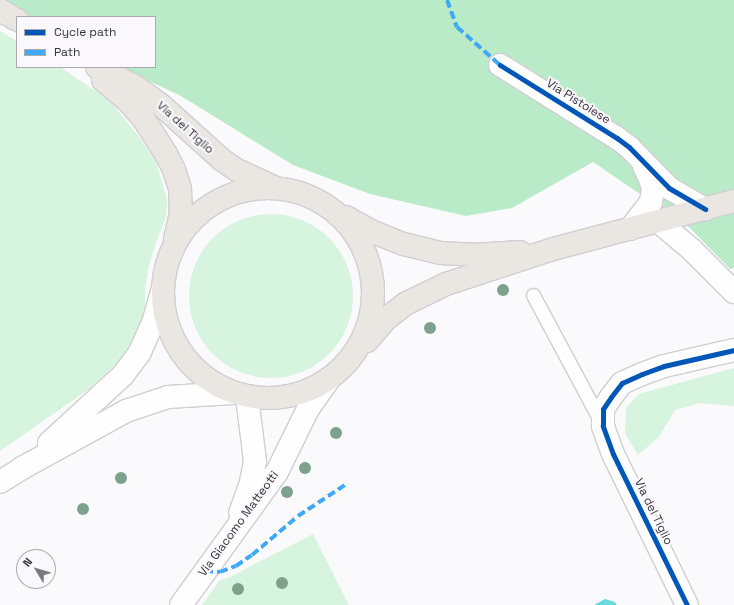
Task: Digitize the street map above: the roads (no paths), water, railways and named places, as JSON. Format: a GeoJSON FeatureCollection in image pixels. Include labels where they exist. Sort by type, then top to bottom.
{"type":"FeatureCollection","features":[{"type":"Feature","properties":{"kind":"main road"},"geometry":{"type":"LineString","coordinates":[[0,10],[16,19]]}},
{"type":"Feature","properties":{"kind":"main road","name":"Via Pistoiese"},"geometry":{"type":"LineString","coordinates":[[500,65],[617,138],[670,188],[705,209]]}},
{"type":"Feature","properties":{"kind":"main road","name":"Via del Tiglio"},"geometry":{"type":"LineString","coordinates":[[90,68],[128,101],[143,118],[166,154],[180,189],[181,214],[173,248]]}},
{"type":"Feature","properties":{"kind":"main road","name":"Via del Tiglio"},"geometry":{"type":"LineString","coordinates":[[99,68],[136,87],[161,105],[222,160],[237,170],[275,187]]}},
{"type":"Feature","properties":{"kind":"main road"},"geometry":{"type":"LineString","coordinates":[[630,229],[651,202],[651,181],[642,161]]}},
{"type":"Feature","properties":{"kind":"main road"},"geometry":{"type":"LineString","coordinates":[[240,395],[213,383],[198,372],[181,353],[168,326],[164,311],[164,272],[173,248],[185,228],[204,209],[220,199],[233,193],[252,188],[275,187],[301,192],[318,200],[371,231],[404,244],[440,253],[474,255],[553,249]]}},
{"type":"Feature","properties":{"kind":"main road"},"geometry":{"type":"LineString","coordinates":[[0,482],[22,468],[126,411],[168,397],[240,395],[267,398],[287,397],[298,394],[337,372],[386,319],[405,304],[446,284],[553,249],[734,201]]}},
{"type":"Feature","properties":{"kind":"main road"},"geometry":{"type":"LineString","coordinates":[[334,210],[354,230],[371,268],[373,280],[372,311],[366,332],[358,348],[337,372]]}},
{"type":"Feature","properties":{"kind":"main road"},"geometry":{"type":"LineString","coordinates":[[659,222],[691,249],[734,292]]}},
{"type":"Feature","properties":{"kind":"main road"},"geometry":{"type":"LineString","coordinates":[[22,468],[123,375],[139,354],[153,323],[163,288]]}},
{"type":"Feature","properties":{"kind":"main road"},"geometry":{"type":"LineString","coordinates":[[603,426],[603,409],[622,383],[664,366],[734,350]]}},
{"type":"Feature","properties":{"kind":"main road","name":"Via Giacomo Matteotti"},"geometry":{"type":"LineString","coordinates":[[181,605],[278,472],[308,409],[337,372]]}},
{"type":"Feature","properties":{"kind":"main road"},"geometry":{"type":"LineString","coordinates":[[222,547],[241,511],[251,482],[255,461],[240,395]]}},
{"type":"Feature","properties":{"kind":"main road","name":"Via del Tiglio"},"geometry":{"type":"LineString","coordinates":[[603,426],[613,454],[687,605]]}},
{"type":"Feature","properties":{"kind":"lane"},"geometry":{"type":"LineString","coordinates":[[533,295],[603,426]]}},
{"type":"Feature","properties":{"kind":"water"},"geometry":{"type":"Polygon","coordinates":[[[605,599],[615,602],[617,605],[594,605],[605,599]]]}}]}
